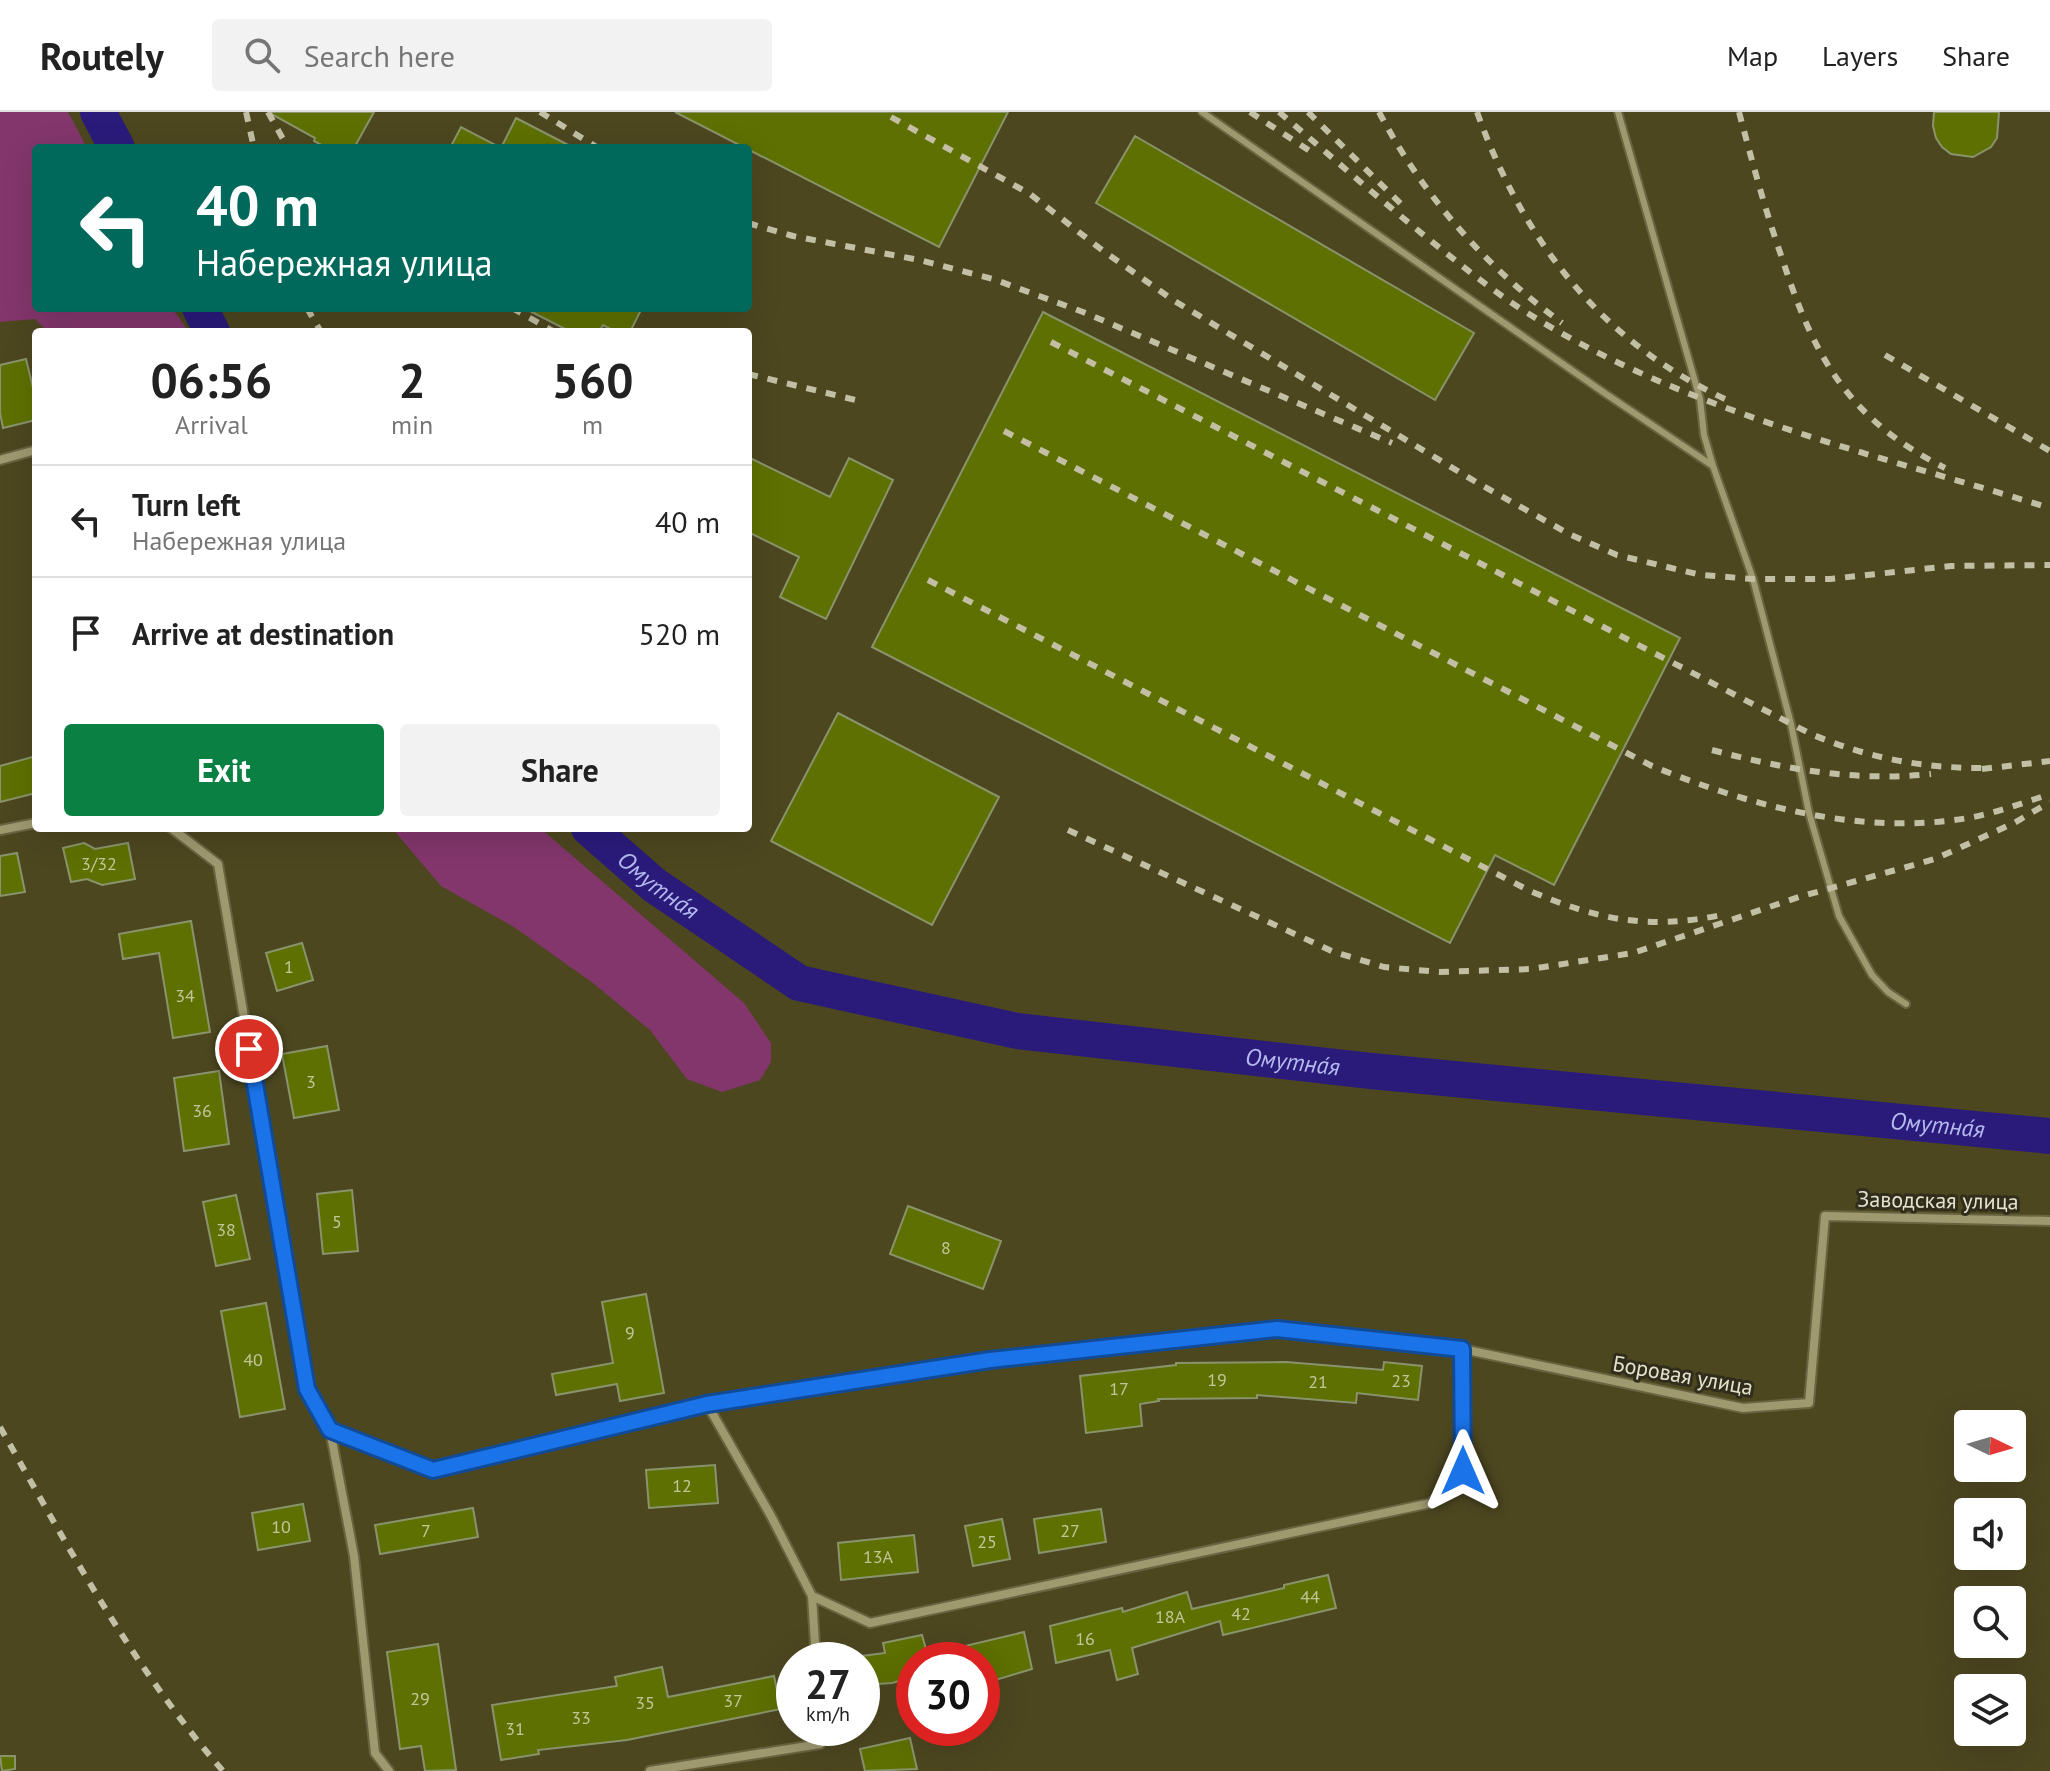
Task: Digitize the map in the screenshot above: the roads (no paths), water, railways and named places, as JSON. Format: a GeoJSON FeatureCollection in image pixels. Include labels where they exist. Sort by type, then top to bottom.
{"type":"FeatureCollection","features":[{"type":"Feature","properties":{"kind":"street"},"geometry":{"type":"LineString","coordinates":[[0,460],[32,451]]}},
{"type":"Feature","properties":{"kind":"street"},"geometry":{"type":"LineString","coordinates":[[0,830],[32,824]]}},
{"type":"Feature","properties":{"kind":"street"},"geometry":{"type":"LineString","coordinates":[[176,832],[218,864],[307,1389],[330,1430],[354,1556],[375,1753],[389,1771]]}},
{"type":"Feature","properties":{"kind":"street","name":"Заводская улица"},"geometry":{"type":"LineString","coordinates":[[1825,1216],[2050,1221]]}},
{"type":"Feature","properties":{"kind":"street","name":"Боровая улица"},"geometry":{"type":"LineString","coordinates":[[1462,1349],[1743,1408],[1809,1403],[1825,1216]]}},
{"type":"Feature","properties":{"kind":"street"},"geometry":{"type":"LineString","coordinates":[[330,1430],[433,1470],[707,1404],[990,1360],[1277,1329],[1462,1349],[1463,1471],[1431,1503],[870,1623],[812,1596]]}},
{"type":"Feature","properties":{"kind":"street"},"geometry":{"type":"LineString","coordinates":[[707,1404],[771,1516],[812,1596],[815,1642]]}},
{"type":"Feature","properties":{"kind":"street"},"geometry":{"type":"LineString","coordinates":[[650,1771],[807,1746]]}},
{"type":"Feature","properties":{"kind":"lane"},"geometry":{"type":"LineString","coordinates":[[1202,112],[1713,466]]}},
{"type":"Feature","properties":{"kind":"lane"},"geometry":{"type":"LineString","coordinates":[[1618,112],[1700,399],[1704,435],[1770,639],[1809,813],[1834,902],[1860,958],[1888,992],[1906,1004]]}},
{"type":"Feature","properties":{"kind":"waterway","name":"Омутна́я"},"geometry":{"type":"LineString","coordinates":[[98,112],[115,144]]}},
{"type":"Feature","properties":{"kind":"waterway","name":"Омутна́я"},"geometry":{"type":"LineString","coordinates":[[202,312],[210,328]]}},
{"type":"Feature","properties":{"kind":"waterway","name":"Омутна́я"},"geometry":{"type":"LineString","coordinates":[[594,832],[654,885],[799,983],[1017,1031],[1371,1071],[2050,1136]]}},
{"type":"Feature","properties":{"kind":"railway"},"geometry":{"type":"LineString","coordinates":[[246,112],[253,144]]}},
{"type":"Feature","properties":{"kind":"railway"},"geometry":{"type":"LineString","coordinates":[[268,112],[286,144]]}},
{"type":"Feature","properties":{"kind":"railway"},"geometry":{"type":"LineString","coordinates":[[540,112],[592,144]]}},
{"type":"Feature","properties":{"kind":"railway"},"geometry":{"type":"LineString","coordinates":[[1250,112],[1310,151]]}},
{"type":"Feature","properties":{"kind":"railway"},"geometry":{"type":"LineString","coordinates":[[1279,112],[1484,283],[1529,314],[1589,348],[1652,378],[1782,428],[2050,508]]}},
{"type":"Feature","properties":{"kind":"railway"},"geometry":{"type":"LineString","coordinates":[[1308,112],[1401,204]]}},
{"type":"Feature","properties":{"kind":"railway"},"geometry":{"type":"LineString","coordinates":[[1379,112],[1415,173],[1458,228],[1508,278],[1562,323]]}},
{"type":"Feature","properties":{"kind":"railway"},"geometry":{"type":"LineString","coordinates":[[1477,112],[1518,203],[1571,282],[1640,348],[1680,375],[1725,399]]}},
{"type":"Feature","properties":{"kind":"railway"},"geometry":{"type":"LineString","coordinates":[[1739,112],[1794,293],[1822,355],[1859,406],[1911,449],[1945,468]]}},
{"type":"Feature","properties":{"kind":"railway"},"geometry":{"type":"LineString","coordinates":[[891,117],[1030,194],[1173,300],[1476,482],[1571,535],[1617,555],[1701,575],[1753,579],[1830,579],[1951,566],[2050,565]]}},
{"type":"Feature","properties":{"kind":"railway"},"geometry":{"type":"LineString","coordinates":[[752,224],[793,236],[919,260],[993,279],[1083,312],[1392,443]]}},
{"type":"Feature","properties":{"kind":"railway"},"geometry":{"type":"LineString","coordinates":[[309,312],[319,328]]}},
{"type":"Feature","properties":{"kind":"railway"},"geometry":{"type":"LineString","coordinates":[[519,312],[548,328]]}},
{"type":"Feature","properties":{"kind":"railway"},"geometry":{"type":"LineString","coordinates":[[1051,342],[1811,734],[1899,761],[1944,767],[1991,768]]}},
{"type":"Feature","properties":{"kind":"railway"},"geometry":{"type":"LineString","coordinates":[[1885,355],[2050,451]]}},
{"type":"Feature","properties":{"kind":"railway"},"geometry":{"type":"LineString","coordinates":[[752,375],[864,402]]}},
{"type":"Feature","properties":{"kind":"railway"},"geometry":{"type":"LineString","coordinates":[[1004,431],[1652,766],[1728,794],[1807,814],[1888,823],[1928,823],[1968,818],[2050,794]]}},
{"type":"Feature","properties":{"kind":"railway"},"geometry":{"type":"LineString","coordinates":[[928,580],[1530,891],[1578,909],[1623,920],[1670,922],[1722,915]]}},
{"type":"Feature","properties":{"kind":"railway"},"geometry":{"type":"LineString","coordinates":[[1712,750],[1820,772],[1875,776],[1931,774]]}},
{"type":"Feature","properties":{"kind":"railway"},"geometry":{"type":"LineString","coordinates":[[1982,769],[2050,761]]}},
{"type":"Feature","properties":{"kind":"railway"},"geometry":{"type":"LineString","coordinates":[[1068,830],[1334,952],[1384,967],[1439,972],[1531,969],[1633,953],[1799,897],[1935,859],[2014,823],[2050,802]]}},
{"type":"Feature","properties":{"kind":"railway"},"geometry":{"type":"LineString","coordinates":[[0,1427],[103,1605],[160,1690],[223,1771]]}}]}
